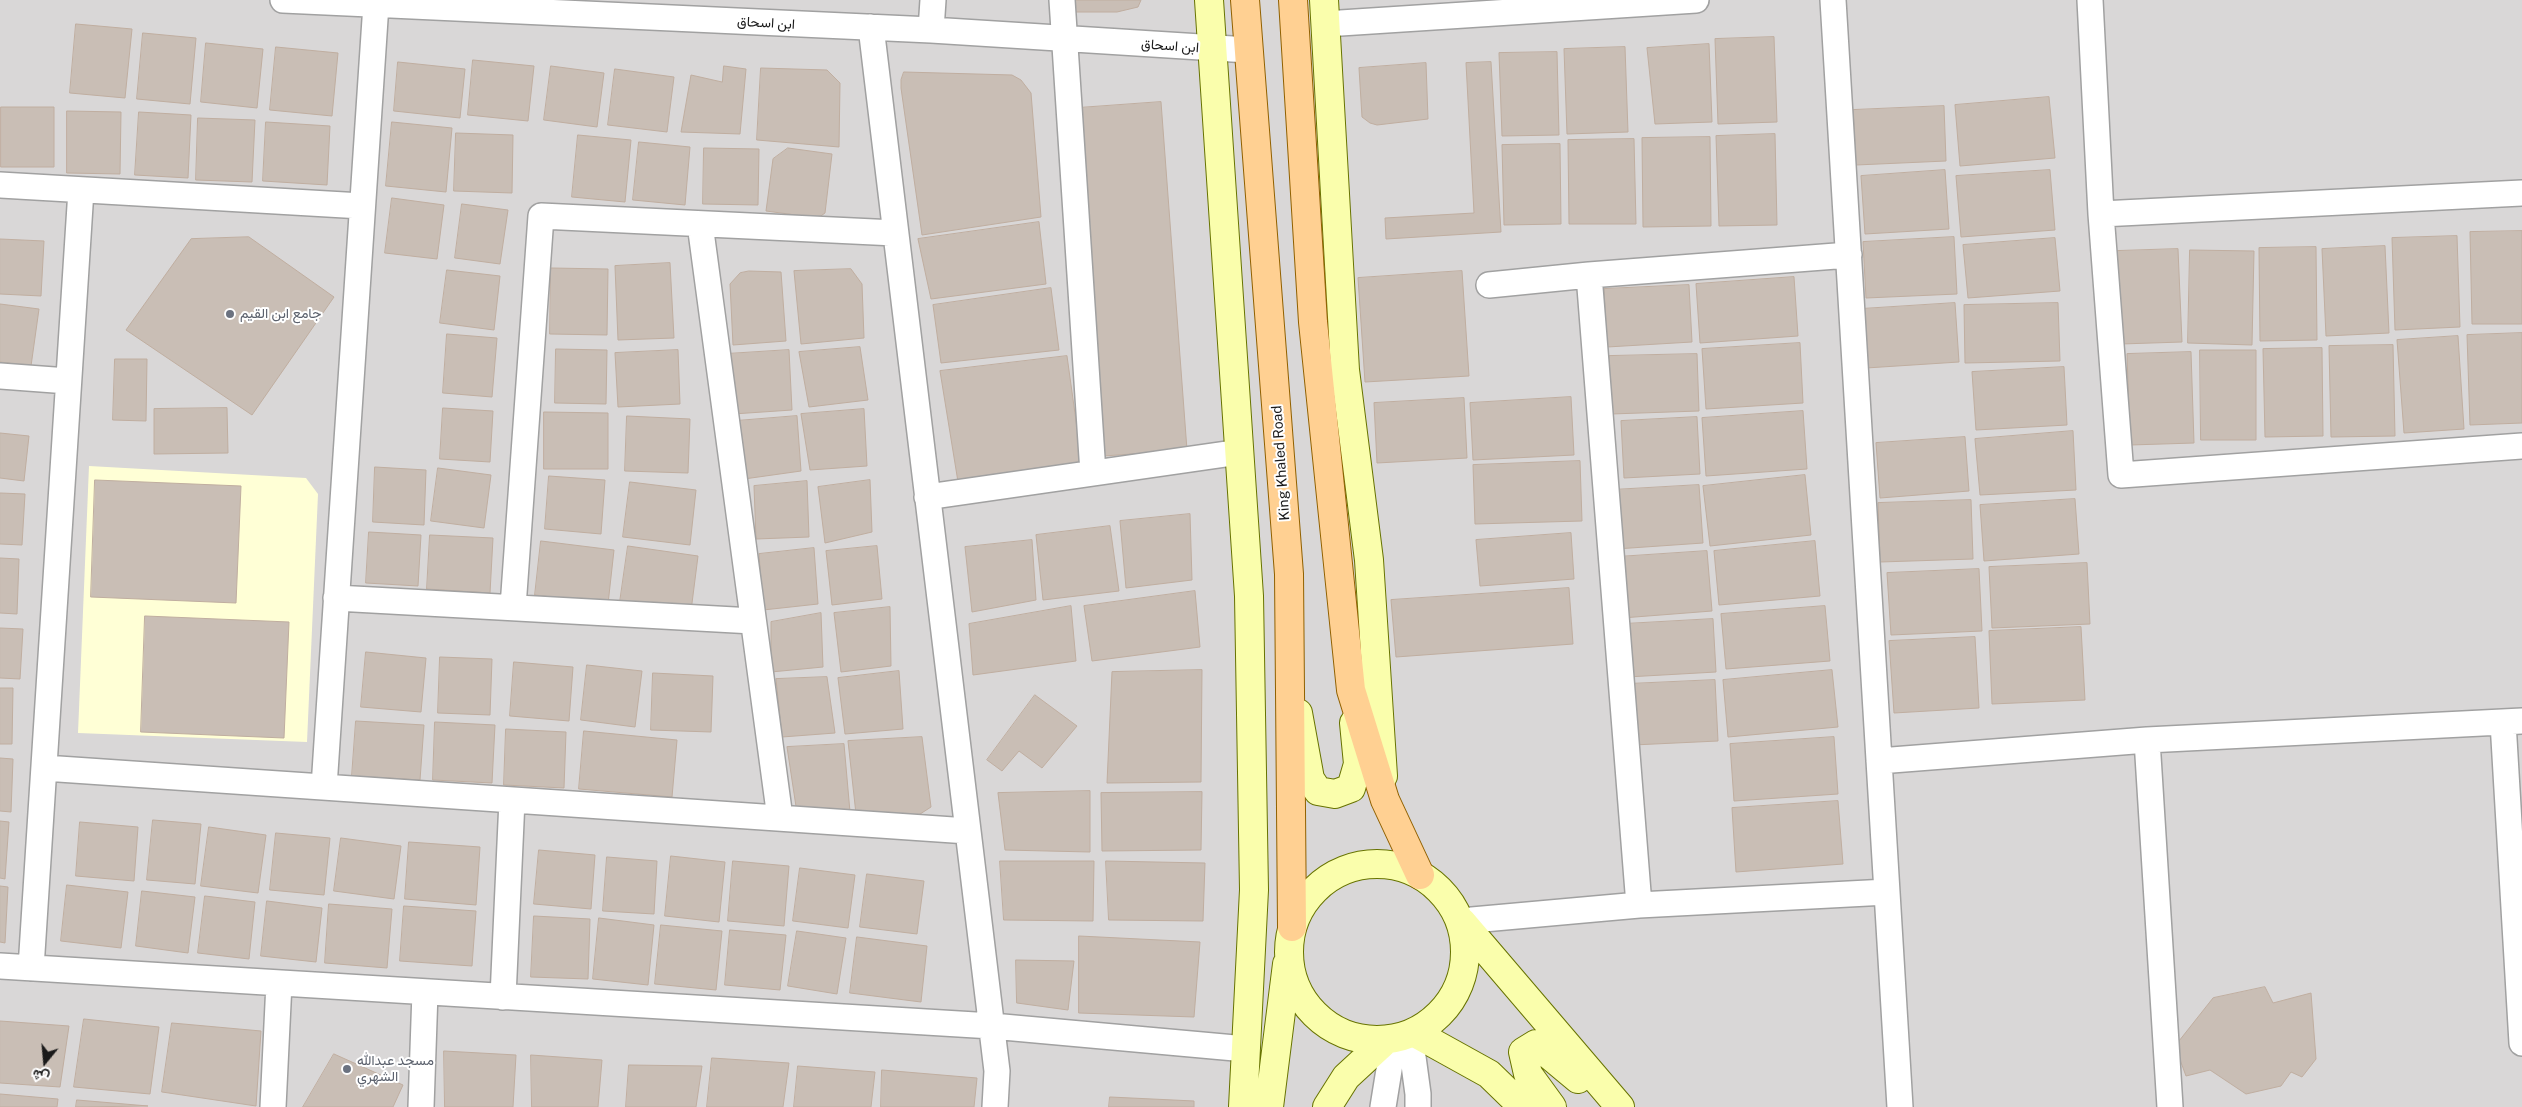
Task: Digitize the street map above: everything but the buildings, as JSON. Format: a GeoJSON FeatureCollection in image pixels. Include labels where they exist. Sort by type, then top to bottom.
{"type":"FeatureCollection","features":[{"type":"Feature","properties":{"kind":"main road"},"geometry":{"type":"LineString","coordinates":[[1209,0],[1249,596],[1254,862],[1242,1107]]}},
{"type":"Feature","properties":{"kind":"main road","name":"King Khaled Road"},"geometry":{"type":"LineString","coordinates":[[1245,0],[1289,574],[1292,927]]}},
{"type":"Feature","properties":{"kind":"main road"},"geometry":{"type":"LineString","coordinates":[[1291,679],[1310,779],[1318,791],[1335,794],[1351,788],[1358,764],[1313,322],[1293,0]]}},
{"type":"Feature","properties":{"kind":"main road"},"geometry":{"type":"LineString","coordinates":[[1324,12],[1345,370],[1369,560],[1385,800]]}},
{"type":"Feature","properties":{"kind":"main road"},"geometry":{"type":"LineString","coordinates":[[1351,690],[1385,800],[1420,874]]}},
{"type":"Feature","properties":{"kind":"main road"},"geometry":{"type":"LineString","coordinates":[[1269,1107],[1292,927],[1303,903],[1321,883],[1343,870],[1369,864],[1396,865],[1420,874],[1438,887],[1451,903],[1461,921],[1620,1107]]}},
{"type":"Feature","properties":{"kind":"main road"},"geometry":{"type":"LineString","coordinates":[[1327,1107],[1346,1077],[1401,1037],[1437,1018],[1454,998],[1464,973],[1466,947],[1461,921]]}},
{"type":"Feature","properties":{"kind":"main road"},"geometry":{"type":"LineString","coordinates":[[1288,955],[1294,983],[1308,1008],[1330,1027],[1357,1038],[1401,1037],[1489,1074],[1522,1107]]}},
{"type":"Feature","properties":{"kind":"main road"},"geometry":{"type":"LineString","coordinates":[[1552,1107],[1528,1074],[1522,1052],[1536,1044],[1561,1063],[1608,1107]]}},
{"type":"Feature","properties":{"kind":"street","name":"ابن اسحاق"},"geometry":{"type":"LineString","coordinates":[[283,0],[376,4],[623,8],[871,27],[1248,50]]}},
{"type":"Feature","properties":{"kind":"street"},"geometry":{"type":"LineString","coordinates":[[931,30],[933,0]]}},
{"type":"Feature","properties":{"kind":"street"},"geometry":{"type":"LineString","coordinates":[[1062,0],[1063,39],[1093,473]]}},
{"type":"Feature","properties":{"kind":"street"},"geometry":{"type":"LineString","coordinates":[[1324,12],[1696,0]]}},
{"type":"Feature","properties":{"kind":"street"},"geometry":{"type":"LineString","coordinates":[[1833,0],[1900,1107]]}},
{"type":"Feature","properties":{"kind":"street"},"geometry":{"type":"LineString","coordinates":[[2090,0],[2101,214],[2121,475],[2522,446]]}},
{"type":"Feature","properties":{"kind":"street"},"geometry":{"type":"LineString","coordinates":[[324,787],[376,4]]}},
{"type":"Feature","properties":{"kind":"street"},"geometry":{"type":"LineString","coordinates":[[871,27],[992,1026],[997,1071],[995,1107]]}},
{"type":"Feature","properties":{"kind":"street"},"geometry":{"type":"LineString","coordinates":[[0,185],[362,206]]}},
{"type":"Feature","properties":{"kind":"street"},"geometry":{"type":"LineString","coordinates":[[31,968],[81,190]]}},
{"type":"Feature","properties":{"kind":"street"},"geometry":{"type":"LineString","coordinates":[[2101,214],[2522,193]]}},
{"type":"Feature","properties":{"kind":"street"},"geometry":{"type":"LineString","coordinates":[[513,608],[540,216],[895,232]]}},
{"type":"Feature","properties":{"kind":"street"},"geometry":{"type":"LineString","coordinates":[[700,224],[780,818]]}},
{"type":"Feature","properties":{"kind":"street"},"geometry":{"type":"LineString","coordinates":[[1489,285],[1849,255]]}},
{"type":"Feature","properties":{"kind":"street"},"geometry":{"type":"LineString","coordinates":[[1589,276],[1639,905]]}},
{"type":"Feature","properties":{"kind":"street"},"geometry":{"type":"LineString","coordinates":[[0,376],[68,381]]}},
{"type":"Feature","properties":{"kind":"street"},"geometry":{"type":"LineString","coordinates":[[927,497],[1240,452]]}},
{"type":"Feature","properties":{"kind":"street"},"geometry":{"type":"LineString","coordinates":[[336,598],[753,621]]}},
{"type":"Feature","properties":{"kind":"street"},"geometry":{"type":"LineString","coordinates":[[1879,761],[2147,740],[2512,721],[2522,1043]]}},
{"type":"Feature","properties":{"kind":"street"},"geometry":{"type":"LineString","coordinates":[[2147,740],[2170,1107]]}},
{"type":"Feature","properties":{"kind":"street"},"geometry":{"type":"LineString","coordinates":[[44,768],[968,831]]}},
{"type":"Feature","properties":{"kind":"street"},"geometry":{"type":"LineString","coordinates":[[503,997],[512,800]]}},
{"type":"Feature","properties":{"kind":"street"},"geometry":{"type":"LineString","coordinates":[[1461,921],[1639,905],[1887,892]]}},
{"type":"Feature","properties":{"kind":"street"},"geometry":{"type":"LineString","coordinates":[[0,966],[992,1026],[1246,1049]]}},
{"type":"Feature","properties":{"kind":"street"},"geometry":{"type":"LineString","coordinates":[[273,1107],[279,983]]}},
{"type":"Feature","properties":{"kind":"street"},"geometry":{"type":"LineString","coordinates":[[421,1107],[425,992]]}},
{"type":"Feature","properties":{"kind":"street"},"geometry":{"type":"LineString","coordinates":[[1383,1107],[1401,1037]]}},
{"type":"Feature","properties":{"kind":"street"},"geometry":{"type":"LineString","coordinates":[[1401,1037],[1418,1094],[1418,1107]]}},
{"type":"Feature","properties":{"kind":"shaded area"},"geometry":{"type":"Polygon","coordinates":[[[0,0],[2522,0],[2522,1107],[0,1107],[0,0]]]}},
{"type":"Feature","properties":{"kind":"shaded area"},"geometry":{"type":"Polygon","coordinates":[[[89,466],[306,478],[318,494],[307,742],[78,733],[89,466]]]}},
{"type":"Feature","properties":{"kind":"place","name":"جامع ابن القيم"},"geometry":{"type":"Point","coordinates":[230,314]}},
{"type":"Feature","properties":{"kind":"place","name":"مسجد عبدالله الشهري"},"geometry":{"type":"Point","coordinates":[347,1069]}}]}
